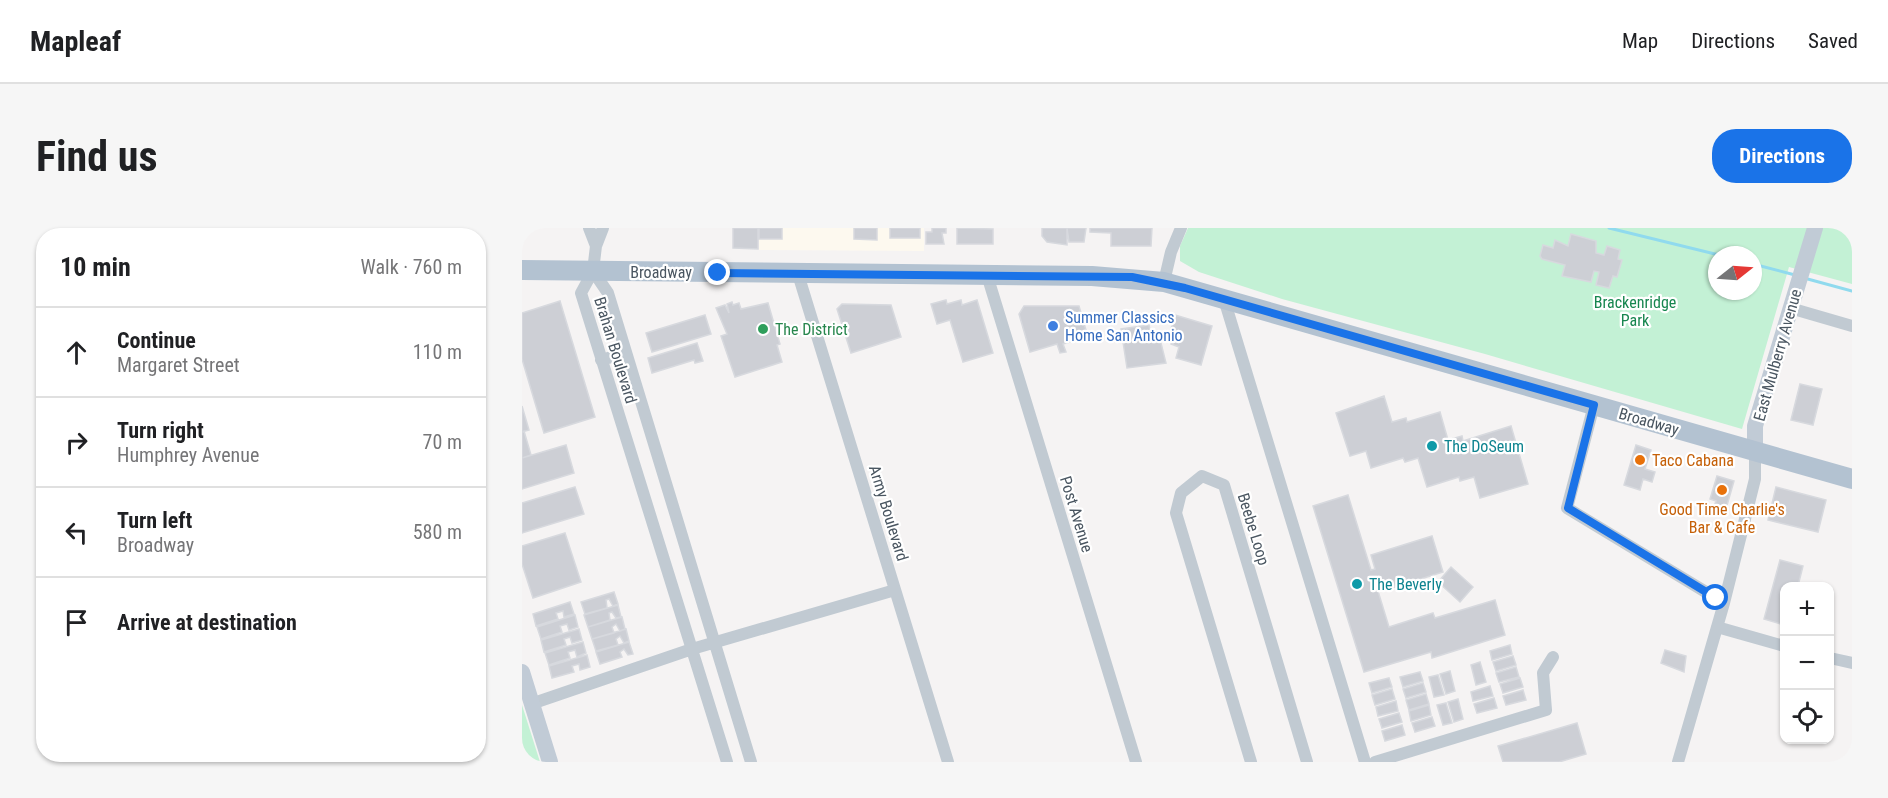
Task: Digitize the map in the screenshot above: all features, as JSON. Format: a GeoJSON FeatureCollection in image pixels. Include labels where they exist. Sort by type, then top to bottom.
{"type":"FeatureCollection","features":[{"type":"Feature","properties":{"kind":"main road","name":"Broadway"},"geometry":{"type":"LineString","coordinates":[[522,270],[1132,277],[1164,282],[1852,479]]}},
{"type":"Feature","properties":{"kind":"street"},"geometry":{"type":"LineString","coordinates":[[590,228],[596,246]]}},
{"type":"Feature","properties":{"kind":"street"},"geometry":{"type":"LineString","coordinates":[[593,271],[596,246],[603,228]]}},
{"type":"Feature","properties":{"kind":"street"},"geometry":{"type":"LineString","coordinates":[[1164,282],[1171,252],[1181,228]]}},
{"type":"Feature","properties":{"kind":"street","name":"East Mulberry Avenue"},"geometry":{"type":"LineString","coordinates":[[1678,762],[1724,603],[1755,479],[1755,426],[1815,228]]}},
{"type":"Feature","properties":{"kind":"street","name":"Brahan Boulevard"},"geometry":{"type":"LineString","coordinates":[[727,762],[581,293],[593,271],[608,293],[751,762]]}},
{"type":"Feature","properties":{"kind":"street","name":"Army Boulevard"},"geometry":{"type":"LineString","coordinates":[[798,274],[948,762]]}},
{"type":"Feature","properties":{"kind":"street","name":"Post Avenue"},"geometry":{"type":"LineString","coordinates":[[987,275],[1136,762]]}},
{"type":"Feature","properties":{"kind":"street"},"geometry":{"type":"LineString","coordinates":[[1224,299],[1365,762]]}},
{"type":"Feature","properties":{"kind":"street"},"geometry":{"type":"LineString","coordinates":[[1792,301],[1852,326]]}},
{"type":"Feature","properties":{"kind":"street"},"geometry":{"type":"LineString","coordinates":[[601,360],[626,353]]}},
{"type":"Feature","properties":{"kind":"street"},"geometry":{"type":"LineString","coordinates":[[1594,405],[1568,508],[1724,603]]}},
{"type":"Feature","properties":{"kind":"street","name":"Beebe Loop"},"geometry":{"type":"LineString","coordinates":[[1251,762],[1176,513],[1181,494],[1202,476],[1224,485],[1306,762]]}},
{"type":"Feature","properties":{"kind":"street"},"geometry":{"type":"LineString","coordinates":[[531,704],[692,649],[895,590]]}},
{"type":"Feature","properties":{"kind":"street"},"geometry":{"type":"LineString","coordinates":[[1717,627],[1780,645]]}},
{"type":"Feature","properties":{"kind":"street"},"geometry":{"type":"LineString","coordinates":[[1375,762],[1546,710],[1544,673],[1553,657]]}},
{"type":"Feature","properties":{"kind":"street"},"geometry":{"type":"LineString","coordinates":[[1834,659],[1852,663]]}},
{"type":"Feature","properties":{"kind":"street"},"geometry":{"type":"LineString","coordinates":[[522,672],[550,762]]}},
{"type":"Feature","properties":{"kind":"shaded area"},"geometry":{"type":"Polygon","coordinates":[[[759,228],[924,228],[924,251],[759,250],[759,228]]]}},
{"type":"Feature","properties":{"kind":"green space","name":"Brackenridge Park"},"geometry":{"type":"Polygon","coordinates":[[[1188,228],[1852,228],[1852,284],[1789,267],[1742,429],[1485,354],[1282,299],[1199,272],[1180,261],[1180,246],[1188,228]]]}},
{"type":"Feature","properties":{"kind":"green space"},"geometry":{"type":"Polygon","coordinates":[[[522,705],[540,762],[522,762],[522,705]]]}},
{"type":"Feature","properties":{"kind":"building"},"geometry":{"type":"Polygon","coordinates":[[[733,228],[758,228],[758,249],[733,248],[733,228]]]}},
{"type":"Feature","properties":{"kind":"building"},"geometry":{"type":"Polygon","coordinates":[[[759,228],[782,228],[782,239],[759,239],[759,228]]]}},
{"type":"Feature","properties":{"kind":"building"},"geometry":{"type":"Polygon","coordinates":[[[854,228],[877,228],[877,240],[854,239],[854,228]]]}},
{"type":"Feature","properties":{"kind":"building"},"geometry":{"type":"Polygon","coordinates":[[[890,228],[920,228],[920,238],[890,238],[890,228]]]}},
{"type":"Feature","properties":{"kind":"building"},"geometry":{"type":"Polygon","coordinates":[[[932,228],[946,228],[946,233],[942,233],[944,244],[926,244],[926,232],[932,232],[932,228]]]}},
{"type":"Feature","properties":{"kind":"building"},"geometry":{"type":"Polygon","coordinates":[[[957,228],[993,229],[993,244],[957,244],[957,228]]]}},
{"type":"Feature","properties":{"kind":"building"},"geometry":{"type":"Polygon","coordinates":[[[1042,228],[1067,228],[1067,245],[1047,242],[1042,236],[1042,228]]]}},
{"type":"Feature","properties":{"kind":"building"},"geometry":{"type":"Polygon","coordinates":[[[1067,228],[1086,228],[1084,242],[1069,242],[1067,228]]]}},
{"type":"Feature","properties":{"kind":"building"},"geometry":{"type":"Polygon","coordinates":[[[1090,228],[1152,228],[1151,246],[1111,246],[1111,233],[1090,232],[1090,228]]]}},
{"type":"Feature","properties":{"kind":"building"},"geometry":{"type":"Polygon","coordinates":[[[1571,234],[1596,241],[1596,253],[1604,255],[1607,246],[1620,250],[1618,259],[1622,260],[1617,277],[1613,276],[1609,288],[1596,285],[1599,272],[1594,271],[1591,282],[1562,276],[1565,265],[1542,259],[1540,256],[1543,245],[1553,248],[1555,240],[1568,246],[1571,234]]]}},
{"type":"Feature","properties":{"kind":"building"},"geometry":{"type":"Polygon","coordinates":[[[946,300],[947,304],[961,300],[962,305],[977,300],[993,353],[963,362],[950,320],[937,324],[931,304],[946,300]]]}},
{"type":"Feature","properties":{"kind":"building"},"geometry":{"type":"Polygon","coordinates":[[[560,301],[595,417],[544,433],[522,359],[522,313],[560,301]]]}},
{"type":"Feature","properties":{"kind":"building"},"geometry":{"type":"Polygon","coordinates":[[[732,302],[733,305],[739,303],[741,309],[768,303],[780,344],[777,345],[782,362],[735,377],[721,336],[727,334],[716,308],[725,305],[729,313],[727,304],[732,302]]]}},
{"type":"Feature","properties":{"kind":"building"},"geometry":{"type":"Polygon","coordinates":[[[842,304],[891,305],[901,337],[851,353],[837,309],[842,304]]]}},
{"type":"Feature","properties":{"kind":"building","name":"Summer Classics Home San Antonio"},"geometry":{"type":"Polygon","coordinates":[[[1024,306],[1079,306],[1088,337],[1063,344],[1066,352],[1060,353],[1057,344],[1030,352],[1019,314],[1024,306]]]}},
{"type":"Feature","properties":{"kind":"building"},"geometry":{"type":"Polygon","coordinates":[[[705,315],[711,334],[652,352],[646,333],[705,315]]]}},
{"type":"Feature","properties":{"kind":"building"},"geometry":{"type":"Polygon","coordinates":[[[1175,315],[1212,326],[1201,365],[1176,358],[1179,347],[1171,344],[1173,337],[1169,336],[1175,315]]]}},
{"type":"Feature","properties":{"kind":"building"},"geometry":{"type":"Polygon","coordinates":[[[1149,325],[1151,336],[1159,335],[1166,363],[1127,368],[1121,329],[1149,325]]]}},
{"type":"Feature","properties":{"kind":"building"},"geometry":{"type":"Polygon","coordinates":[[[697,343],[703,361],[695,363],[694,360],[652,373],[648,358],[697,343]]]}},
{"type":"Feature","properties":{"kind":"building"},"geometry":{"type":"Polygon","coordinates":[[[1800,384],[1822,389],[1813,425],[1791,420],[1800,384]]]}},
{"type":"Feature","properties":{"kind":"building","name":"The DoSeum"},"geometry":{"type":"Polygon","coordinates":[[[1384,396],[1392,422],[1406,418],[1407,422],[1440,412],[1448,440],[1462,436],[1463,441],[1511,426],[1528,484],[1480,498],[1474,477],[1460,481],[1459,477],[1427,487],[1418,458],[1405,462],[1403,458],[1371,468],[1366,451],[1350,456],[1336,413],[1384,396]]]}},
{"type":"Feature","properties":{"kind":"building"},"geometry":{"type":"Polygon","coordinates":[[[522,406],[529,430],[522,432],[522,406]]]}},
{"type":"Feature","properties":{"kind":"building"},"geometry":{"type":"Polygon","coordinates":[[[524,431],[531,455],[522,458],[522,432],[524,431]]]}},
{"type":"Feature","properties":{"kind":"building"},"geometry":{"type":"Polygon","coordinates":[[[566,445],[574,473],[522,489],[522,458],[566,445]]]}},
{"type":"Feature","properties":{"kind":"building","name":"Taco Cabana"},"geometry":{"type":"Polygon","coordinates":[[[1636,445],[1651,450],[1645,469],[1655,472],[1652,482],[1643,479],[1640,490],[1624,485],[1636,445]]]}},
{"type":"Feature","properties":{"kind":"building","name":"Good Time Charlie's Bar & Cafe"},"geometry":{"type":"Polygon","coordinates":[[[1717,476],[1734,481],[1724,516],[1712,513],[1716,501],[1710,499],[1717,476]]]}},
{"type":"Feature","properties":{"kind":"building"},"geometry":{"type":"Polygon","coordinates":[[[575,487],[584,514],[522,533],[522,503],[575,487]]]}},
{"type":"Feature","properties":{"kind":"building"},"geometry":{"type":"Polygon","coordinates":[[[1776,487],[1826,500],[1818,532],[1768,520],[1776,487]]]}},
{"type":"Feature","properties":{"kind":"building","name":"The Beverly"},"geometry":{"type":"Polygon","coordinates":[[[1348,495],[1371,570],[1375,569],[1371,555],[1432,536],[1443,572],[1382,591],[1378,576],[1374,578],[1389,627],[1433,613],[1435,618],[1495,600],[1505,635],[1432,658],[1431,652],[1364,672],[1313,506],[1348,495]]]}},
{"type":"Feature","properties":{"kind":"building"},"geometry":{"type":"Polygon","coordinates":[[[565,533],[581,582],[533,598],[522,564],[522,546],[565,533]]]}},
{"type":"Feature","properties":{"kind":"building"},"geometry":{"type":"Polygon","coordinates":[[[1780,560],[1803,566],[1799,582],[1780,582],[1780,624],[1764,619],[1780,560]]]}},
{"type":"Feature","properties":{"kind":"building"},"geometry":{"type":"Polygon","coordinates":[[[1451,567],[1473,587],[1460,602],[1438,582],[1451,567]]]}},
{"type":"Feature","properties":{"kind":"building"},"geometry":{"type":"Polygon","coordinates":[[[614,592],[618,604],[613,606],[609,599],[606,600],[607,608],[585,614],[581,602],[614,592]]]}},
{"type":"Feature","properties":{"kind":"building"},"geometry":{"type":"Polygon","coordinates":[[[570,602],[574,614],[564,617],[563,611],[556,613],[558,619],[536,626],[533,614],[570,602]]]}},
{"type":"Feature","properties":{"kind":"building"},"geometry":{"type":"Polygon","coordinates":[[[618,605],[621,617],[616,618],[612,612],[609,613],[610,620],[588,627],[584,615],[618,605]]]}},
{"type":"Feature","properties":{"kind":"building"},"geometry":{"type":"Polygon","coordinates":[[[575,615],[578,627],[569,630],[567,624],[560,626],[562,632],[541,639],[537,627],[575,615]]]}},
{"type":"Feature","properties":{"kind":"building"},"geometry":{"type":"Polygon","coordinates":[[[622,617],[625,629],[620,631],[616,624],[612,627],[614,633],[592,639],[588,627],[622,617]]]}},
{"type":"Feature","properties":{"kind":"building"},"geometry":{"type":"Polygon","coordinates":[[[579,629],[582,640],[572,643],[570,637],[564,639],[566,645],[544,652],[541,640],[579,629]]]}},
{"type":"Feature","properties":{"kind":"building"},"geometry":{"type":"Polygon","coordinates":[[[626,629],[629,641],[624,643],[620,636],[616,639],[618,645],[596,651],[592,639],[626,629]]]}},
{"type":"Feature","properties":{"kind":"building"},"geometry":{"type":"Polygon","coordinates":[[[583,642],[586,653],[577,657],[575,650],[568,652],[570,658],[549,665],[545,653],[583,642]]]}},
{"type":"Feature","properties":{"kind":"building"},"geometry":{"type":"Polygon","coordinates":[[[629,642],[633,654],[628,655],[624,649],[620,652],[622,657],[600,664],[596,652],[629,642]]]}},
{"type":"Feature","properties":{"kind":"building"},"geometry":{"type":"Polygon","coordinates":[[[1510,645],[1512,654],[1492,660],[1490,651],[1510,645]]]}},
{"type":"Feature","properties":{"kind":"building"},"geometry":{"type":"Polygon","coordinates":[[[1665,650],[1686,656],[1684,672],[1661,663],[1665,650]]]}},
{"type":"Feature","properties":{"kind":"building"},"geometry":{"type":"Polygon","coordinates":[[[587,655],[590,667],[580,670],[579,664],[572,666],[574,672],[552,678],[549,666],[587,655]]]}},
{"type":"Feature","properties":{"kind":"building"},"geometry":{"type":"Polygon","coordinates":[[[1513,656],[1516,665],[1496,671],[1493,662],[1513,656]]]}},
{"type":"Feature","properties":{"kind":"building"},"geometry":{"type":"Polygon","coordinates":[[[1480,662],[1486,682],[1476,685],[1471,665],[1480,662]]]}},
{"type":"Feature","properties":{"kind":"building"},"geometry":{"type":"Polygon","coordinates":[[[1516,667],[1519,677],[1499,682],[1496,673],[1516,667]]]}},
{"type":"Feature","properties":{"kind":"building"},"geometry":{"type":"Polygon","coordinates":[[[1450,671],[1455,691],[1446,694],[1440,674],[1450,671]]]}},
{"type":"Feature","properties":{"kind":"building"},"geometry":{"type":"Polygon","coordinates":[[[1420,672],[1423,681],[1403,687],[1400,677],[1420,672]]]}},
{"type":"Feature","properties":{"kind":"building"},"geometry":{"type":"Polygon","coordinates":[[[1438,675],[1444,695],[1434,697],[1429,677],[1438,675]]]}},
{"type":"Feature","properties":{"kind":"building"},"geometry":{"type":"Polygon","coordinates":[[[1389,678],[1392,687],[1372,693],[1369,683],[1389,678]]]}},
{"type":"Feature","properties":{"kind":"building"},"geometry":{"type":"Polygon","coordinates":[[[1520,678],[1523,687],[1503,693],[1500,684],[1520,678]]]}},
{"type":"Feature","properties":{"kind":"building"},"geometry":{"type":"Polygon","coordinates":[[[1423,683],[1426,692],[1406,698],[1403,689],[1423,683]]]}},
{"type":"Feature","properties":{"kind":"building"},"geometry":{"type":"Polygon","coordinates":[[[1490,686],[1493,696],[1473,701],[1471,692],[1490,686]]]}},
{"type":"Feature","properties":{"kind":"building"},"geometry":{"type":"Polygon","coordinates":[[[1392,689],[1395,699],[1375,705],[1372,695],[1392,689]]]}},
{"type":"Feature","properties":{"kind":"building"},"geometry":{"type":"Polygon","coordinates":[[[1523,690],[1526,700],[1506,705],[1503,696],[1523,690]]]}},
{"type":"Feature","properties":{"kind":"building"},"geometry":{"type":"Polygon","coordinates":[[[1426,694],[1429,704],[1409,710],[1406,700],[1426,694]]]}},
{"type":"Feature","properties":{"kind":"building"},"geometry":{"type":"Polygon","coordinates":[[[1494,698],[1497,708],[1477,713],[1474,704],[1494,698]]]}},
{"type":"Feature","properties":{"kind":"building"},"geometry":{"type":"Polygon","coordinates":[[[1458,699],[1463,719],[1454,722],[1448,702],[1458,699]]]}},
{"type":"Feature","properties":{"kind":"building"},"geometry":{"type":"Polygon","coordinates":[[[1396,701],[1398,711],[1378,716],[1376,707],[1396,701]]]}},
{"type":"Feature","properties":{"kind":"building"},"geometry":{"type":"Polygon","coordinates":[[[1446,703],[1452,723],[1443,725],[1437,705],[1446,703]]]}},
{"type":"Feature","properties":{"kind":"building"},"geometry":{"type":"Polygon","coordinates":[[[1429,705],[1431,715],[1411,721],[1409,711],[1429,705]]]}},
{"type":"Feature","properties":{"kind":"building"},"geometry":{"type":"Polygon","coordinates":[[[1399,713],[1402,722],[1382,728],[1379,719],[1399,713]]]}},
{"type":"Feature","properties":{"kind":"building"},"geometry":{"type":"Polygon","coordinates":[[[1432,717],[1435,726],[1415,732],[1412,723],[1432,717]]]}},
{"type":"Feature","properties":{"kind":"building"},"geometry":{"type":"Polygon","coordinates":[[[1577,723],[1586,754],[1559,762],[1503,762],[1498,746],[1577,723]]]}},
{"type":"Feature","properties":{"kind":"building"},"geometry":{"type":"Polygon","coordinates":[[[1402,725],[1405,735],[1385,741],[1382,731],[1402,725]]]}},
{"type":"Feature","properties":{"kind":"waterway"},"geometry":{"type":"LineString","coordinates":[[1609,228],[1708,252]]}},
{"type":"Feature","properties":{"kind":"waterway"},"geometry":{"type":"LineString","coordinates":[[1762,266],[1795,275]]}},
{"type":"Feature","properties":{"kind":"waterway"},"geometry":{"type":"LineString","coordinates":[[1804,278],[1852,291]]}},
{"type":"Feature","properties":{"kind":"place","name":"Summer Classics Home San Antonio"},"geometry":{"type":"Point","coordinates":[1053,326]}},
{"type":"Feature","properties":{"kind":"place","name":"The District"},"geometry":{"type":"Point","coordinates":[763,329]}},
{"type":"Feature","properties":{"kind":"place","name":"The DoSeum"},"geometry":{"type":"Point","coordinates":[1432,446]}},
{"type":"Feature","properties":{"kind":"place","name":"Taco Cabana"},"geometry":{"type":"Point","coordinates":[1640,460]}},
{"type":"Feature","properties":{"kind":"place","name":"Good Time Charlie's Bar & Cafe"},"geometry":{"type":"Point","coordinates":[1722,490]}},
{"type":"Feature","properties":{"kind":"place","name":"The Beverly"},"geometry":{"type":"Point","coordinates":[1357,584]}},
{"type":"Feature","properties":{"kind":"route"},"geometry":{"type":"LineString","coordinates":[[718,273],[1132,277],[1164,282],[1594,405],[1568,508],[1716,598]]}}]}
